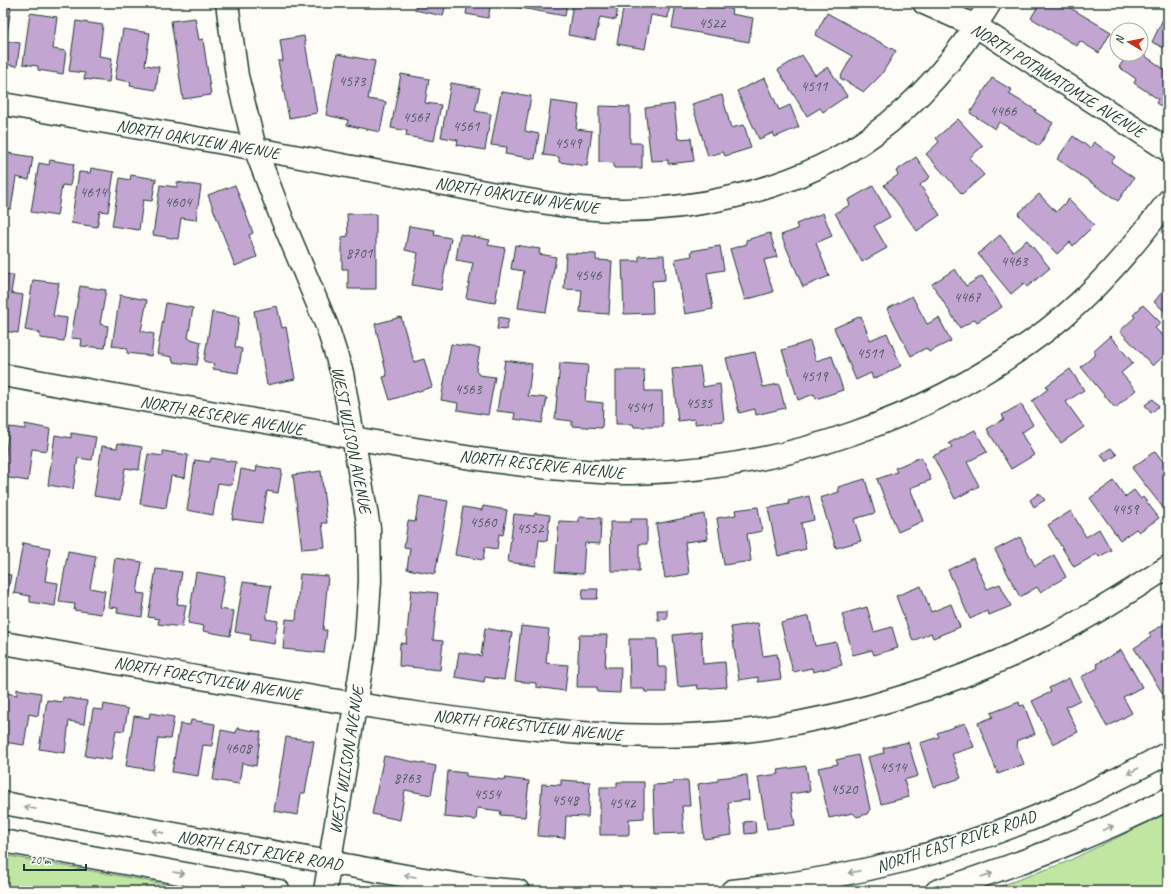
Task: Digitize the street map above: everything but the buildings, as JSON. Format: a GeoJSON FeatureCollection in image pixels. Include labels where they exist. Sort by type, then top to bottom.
{"type":"FeatureCollection","features":[{"type":"Feature","properties":{"kind":"street","name":"WEST WILSON AVENUE"},"geometry":{"type":"LineString","coordinates":[[228,3],[237,76],[255,148],[282,219],[327,326],[342,373],[369,528],[370,581],[366,638],[325,891]]}},
{"type":"Feature","properties":{"kind":"street","name":"NORTH POTAWATOMIE AVENUE"},"geometry":{"type":"LineString","coordinates":[[924,3],[976,26],[1168,150]]}},
{"type":"Feature","properties":{"kind":"street","name":"NORTH OAKVIEW AVENUE"},"geometry":{"type":"LineString","coordinates":[[3,104],[255,148],[530,200],[582,208],[639,209],[692,204],[745,194],[794,177],[836,158],[872,136],[911,104],[940,72],[976,26],[990,3]]}},
{"type":"Feature","properties":{"kind":"street","name":"NORTH RESERVE AVENUE"},"geometry":{"type":"LineString","coordinates":[[3,375],[489,461],[574,470],[634,473],[743,462],[818,445],[886,422],[944,394],[994,366],[1048,329],[1088,294],[1133,246],[1168,201]]}},
{"type":"Feature","properties":{"kind":"street","name":"NORTH FORESTVIEW AVENUE"},"geometry":{"type":"LineString","coordinates":[[3,643],[356,705],[538,730],[646,736],[708,734],[759,729],[831,716],[905,696],[970,672],[1047,638],[1115,601],[1168,567]]}},
{"type":"Feature","properties":{"kind":"street","name":"NORTH EAST RIVER ROAD"},"geometry":{"type":"LineString","coordinates":[[732,891],[822,879],[877,867],[990,834],[1058,807],[1168,753]]}},
{"type":"Feature","properties":{"kind":"street"},"geometry":{"type":"LineString","coordinates":[[937,891],[1066,846],[1120,823],[1168,799]]}},
{"type":"Feature","properties":{"kind":"street","name":"NORTH EAST RIVER ROAD"},"geometry":{"type":"LineString","coordinates":[[3,804],[479,888],[518,891]]}},
{"type":"Feature","properties":{"kind":"street"},"geometry":{"type":"LineString","coordinates":[[3,841],[279,891]]}},
{"type":"Feature","properties":{"kind":"green space"},"geometry":{"type":"Polygon","coordinates":[[[1168,813],[1168,891],[987,891],[1064,863],[1168,813]]]}},
{"type":"Feature","properties":{"kind":"green space"},"geometry":{"type":"Polygon","coordinates":[[[3,855],[204,891],[3,891],[3,855]]]}}]}
